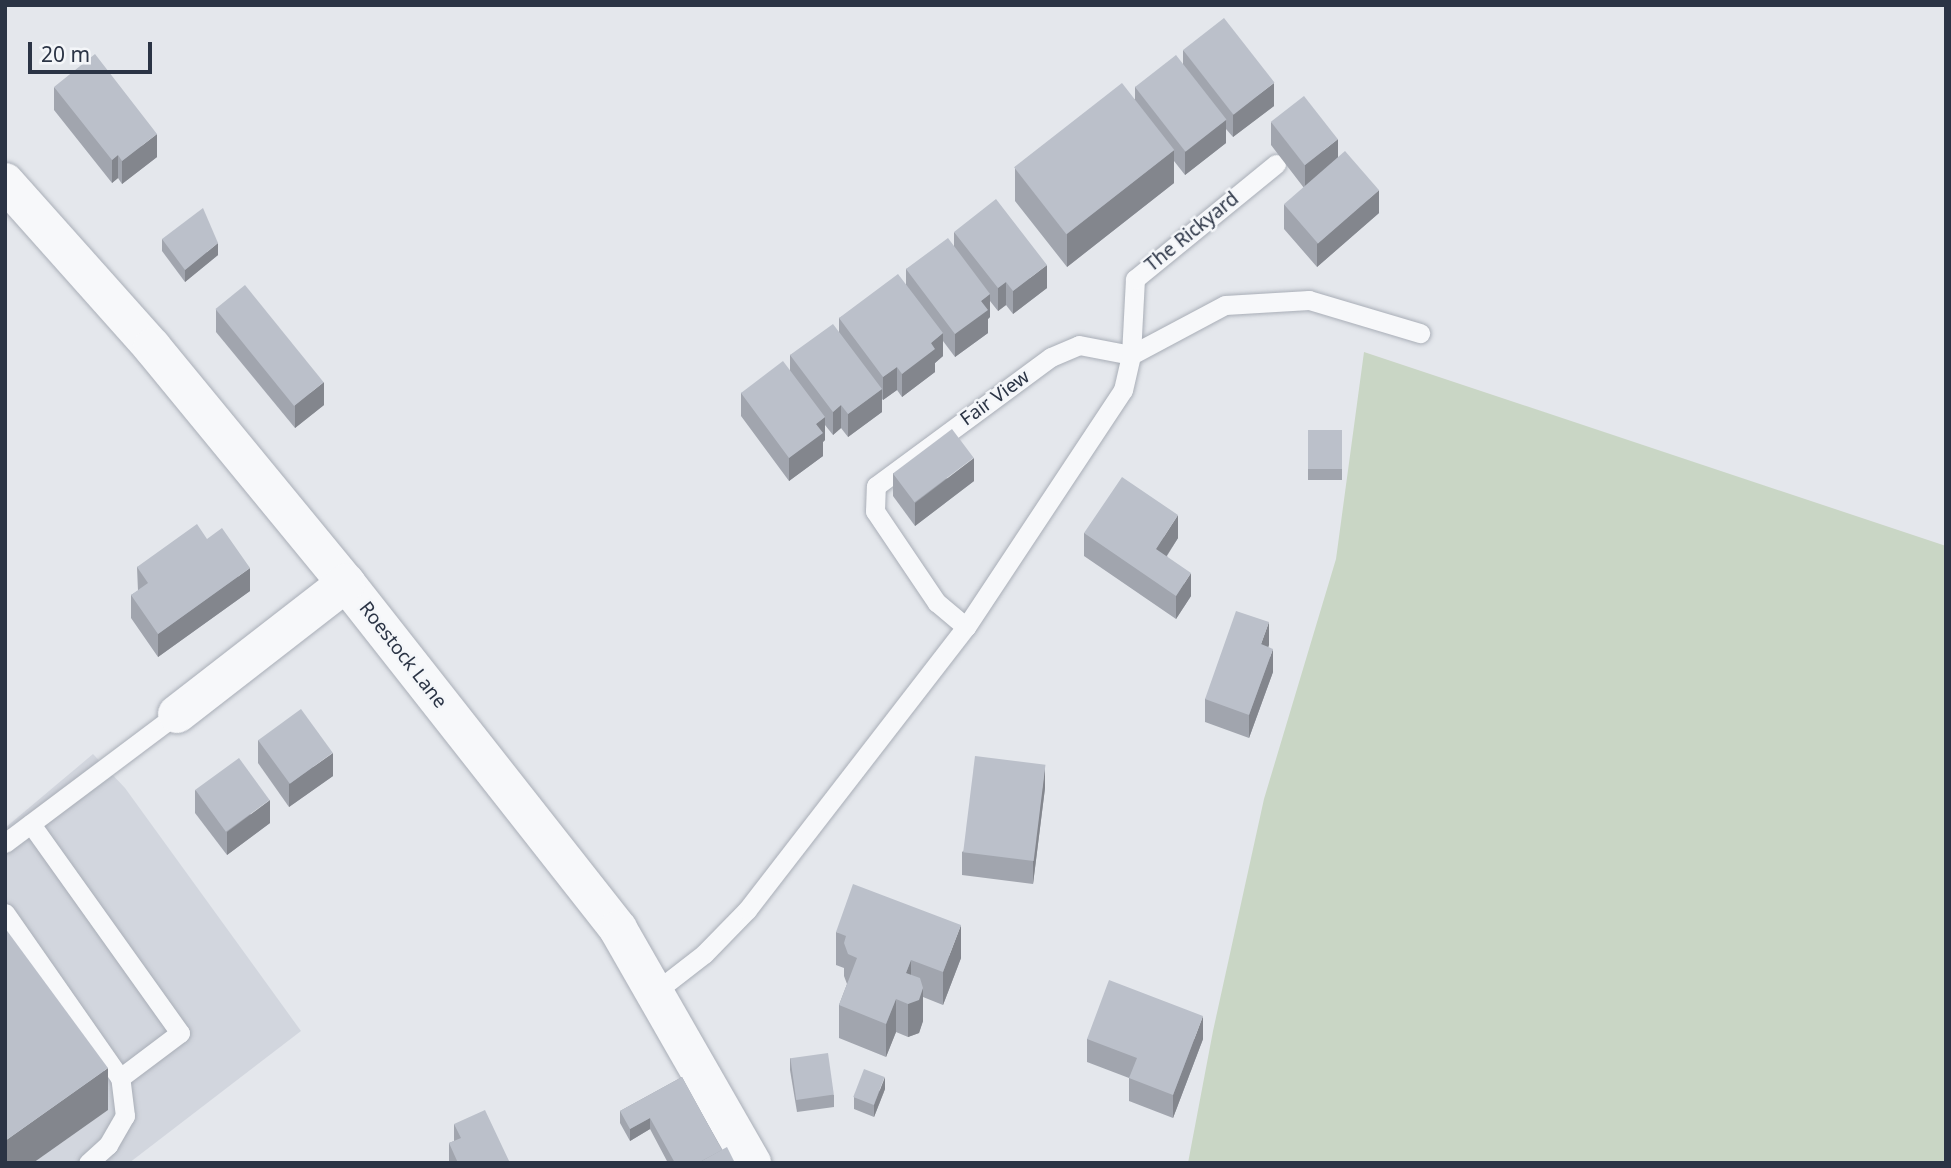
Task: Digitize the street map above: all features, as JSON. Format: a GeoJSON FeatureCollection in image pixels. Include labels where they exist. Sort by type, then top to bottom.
{"type":"FeatureCollection","features":[{"type":"Feature","properties":{"kind":"street","name":"Roestock Lane"},"geometry":{"type":"LineString","coordinates":[[5,182],[152,347],[346,583],[618,929],[752,1163]]}},
{"type":"Feature","properties":{"kind":"street"},"geometry":{"type":"LineString","coordinates":[[177,714],[346,583]]}},
{"type":"Feature","properties":{"kind":"lane","name":"The Rickyard"},"geometry":{"type":"LineString","coordinates":[[655,992],[704,954],[747,910],[966,627],[1123,390],[1131,355],[1135,279],[1276,164]]}},
{"type":"Feature","properties":{"kind":"lane"},"geometry":{"type":"LineString","coordinates":[[1131,355],[1225,305],[1309,300],[1420,333]]}},
{"type":"Feature","properties":{"kind":"lane","name":"Fair View"},"geometry":{"type":"LineString","coordinates":[[966,627],[937,603],[875,511],[876,486],[1051,356],[1079,345],[1131,355]]}},
{"type":"Feature","properties":{"kind":"lane"},"geometry":{"type":"LineString","coordinates":[[5,843],[177,714]]}},
{"type":"Feature","properties":{"kind":"lane"},"geometry":{"type":"LineString","coordinates":[[31,824],[180,1033],[120,1078]]}},
{"type":"Feature","properties":{"kind":"lane"},"geometry":{"type":"LineString","coordinates":[[5,913],[120,1078],[125,1116],[108,1145],[88,1163]]}},
{"type":"Feature","properties":{"kind":"shaded area"},"geometry":{"type":"Polygon","coordinates":[[[93,754],[125,788],[301,1031],[129,1163],[5,1163],[5,828],[93,754]]]}},
{"type":"Feature","properties":{"kind":"green space"},"geometry":{"type":"Polygon","coordinates":[[[1364,352],[1946,546],[1946,1163],[1188,1163],[1213,1031],[1264,799],[1336,559],[1364,352]]]}},
{"type":"Feature","properties":{"kind":"building"},"geometry":{"type":"Polygon","coordinates":[[[1224,18],[1274,83],[1234,115],[1183,50],[1224,18]]]}},
{"type":"Feature","properties":{"kind":"building"},"geometry":{"type":"Polygon","coordinates":[[[95,54],[157,134],[122,161],[118,155],[112,160],[54,87],[95,54]]]}},
{"type":"Feature","properties":{"kind":"building"},"geometry":{"type":"Polygon","coordinates":[[[1176,55],[1226,120],[1186,152],[1135,87],[1176,55]]]}},
{"type":"Feature","properties":{"kind":"building"},"geometry":{"type":"Polygon","coordinates":[[[1122,83],[1174,150],[1066,234],[1014,167],[1122,83]]]}},
{"type":"Feature","properties":{"kind":"building"},"geometry":{"type":"Polygon","coordinates":[[[1304,96],[1338,139],[1305,165],[1271,122],[1304,96]]]}},
{"type":"Feature","properties":{"kind":"building"},"geometry":{"type":"Polygon","coordinates":[[[1345,151],[1379,190],[1318,243],[1284,204],[1345,151]]]}},
{"type":"Feature","properties":{"kind":"building"},"geometry":{"type":"Polygon","coordinates":[[[996,199],[1047,265],[1013,291],[1006,282],[998,288],[954,232],[996,199]]]}},
{"type":"Feature","properties":{"kind":"building"},"geometry":{"type":"Polygon","coordinates":[[[203,208],[218,243],[185,270],[162,239],[203,208]]]}},
{"type":"Feature","properties":{"kind":"building"},"geometry":{"type":"Polygon","coordinates":[[[948,238],[990,294],[981,301],[988,310],[955,334],[906,269],[948,238]]]}},
{"type":"Feature","properties":{"kind":"building"},"geometry":{"type":"Polygon","coordinates":[[[898,274],[943,333],[931,343],[935,349],[902,374],[897,367],[883,377],[839,318],[898,274]]]}},
{"type":"Feature","properties":{"kind":"building"},"geometry":{"type":"Polygon","coordinates":[[[245,285],[324,382],[294,406],[215,309],[245,285]]]}},
{"type":"Feature","properties":{"kind":"building"},"geometry":{"type":"Polygon","coordinates":[[[833,324],[882,389],[848,414],[841,405],[833,412],[790,355],[833,324]]]}},
{"type":"Feature","properties":{"kind":"building"},"geometry":{"type":"Polygon","coordinates":[[[783,361],[825,417],[816,424],[823,433],[789,458],[741,393],[783,361]]]}},
{"type":"Feature","properties":{"kind":"building"},"geometry":{"type":"Polygon","coordinates":[[[952,429],[974,458],[915,502],[893,474],[952,429]]]}},
{"type":"Feature","properties":{"kind":"building"},"geometry":{"type":"Polygon","coordinates":[[[1308,430],[1342,430],[1342,469],[1308,469],[1308,430]]]}},
{"type":"Feature","properties":{"kind":"building"},"geometry":{"type":"Polygon","coordinates":[[[1122,477],[1178,515],[1156,549],[1191,573],[1176,596],[1084,533],[1122,477]]]}},
{"type":"Feature","properties":{"kind":"building"},"geometry":{"type":"Polygon","coordinates":[[[197,524],[207,539],[222,528],[250,568],[158,634],[131,595],[148,583],[137,567],[197,524]]]}},
{"type":"Feature","properties":{"kind":"building"},"geometry":{"type":"Polygon","coordinates":[[[1236,611],[1269,622],[1261,644],[1273,649],[1249,715],[1205,699],[1236,611]]]}},
{"type":"Feature","properties":{"kind":"building"},"geometry":{"type":"Polygon","coordinates":[[[301,709],[333,753],[290,784],[258,740],[301,709]]]}},
{"type":"Feature","properties":{"kind":"building"},"geometry":{"type":"Polygon","coordinates":[[[975,756],[1045,765],[1034,861],[963,852],[975,756]]]}},
{"type":"Feature","properties":{"kind":"building"},"geometry":{"type":"Polygon","coordinates":[[[239,758],[270,800],[226,832],[195,790],[239,758]]]}},
{"type":"Feature","properties":{"kind":"building"},"geometry":{"type":"Polygon","coordinates":[[[853,884],[961,925],[943,972],[911,960],[906,973],[920,978],[923,988],[919,1000],[908,1004],[896,999],[886,1024],[839,1005],[857,958],[848,954],[844,943],[846,936],[836,932],[853,884]]]}},
{"type":"Feature","properties":{"kind":"building"},"geometry":{"type":"Polygon","coordinates":[[[5,928],[108,1068],[5,1141],[5,928]]]}},
{"type":"Feature","properties":{"kind":"building"},"geometry":{"type":"Polygon","coordinates":[[[1109,980],[1203,1016],[1173,1095],[1129,1078],[1137,1058],[1087,1039],[1109,980]]]}},
{"type":"Feature","properties":{"kind":"building"},"geometry":{"type":"Polygon","coordinates":[[[828,1053],[834,1095],[796,1100],[790,1058],[828,1053]]]}},
{"type":"Feature","properties":{"kind":"building"},"geometry":{"type":"Polygon","coordinates":[[[864,1069],[885,1077],[874,1105],[853,1097],[864,1069]]]}},
{"type":"Feature","properties":{"kind":"building"},"geometry":{"type":"Polygon","coordinates":[[[682,1077],[722,1150],[698,1163],[675,1163],[650,1118],[630,1129],[620,1111],[682,1077]]]}},
{"type":"Feature","properties":{"kind":"building"},"geometry":{"type":"Polygon","coordinates":[[[485,1110],[510,1163],[458,1163],[449,1143],[461,1138],[454,1124],[485,1110]]]}},
{"type":"Feature","properties":{"kind":"building"},"geometry":{"type":"Polygon","coordinates":[[[727,1147],[735,1163],[698,1163],[727,1147]]]}}]}
